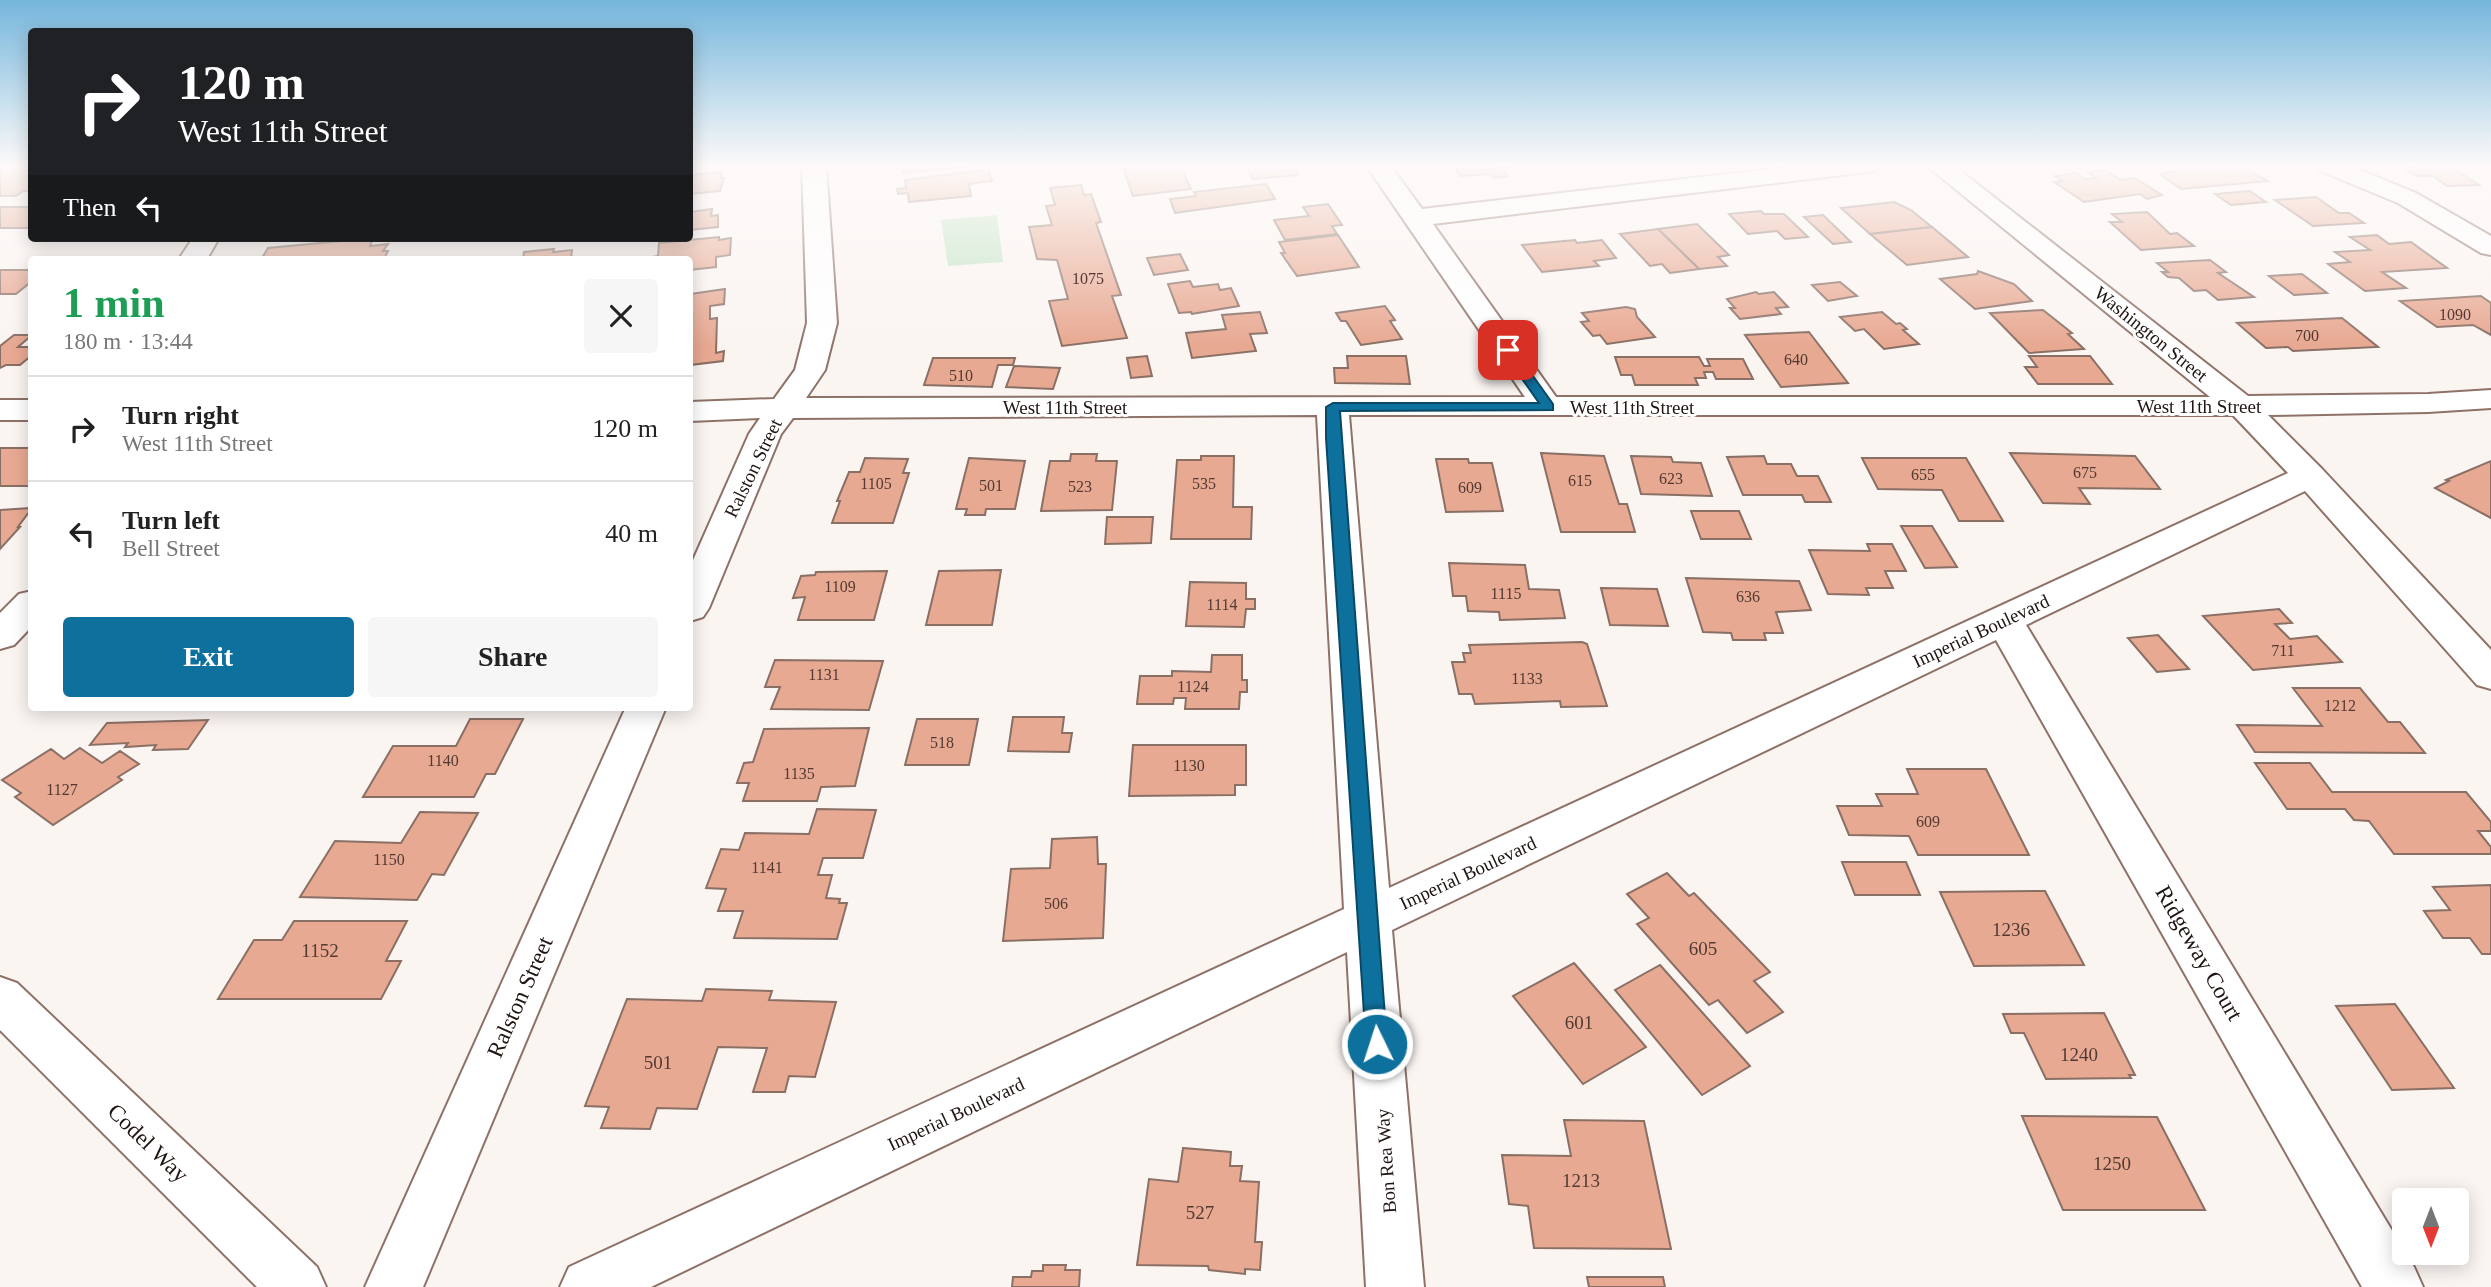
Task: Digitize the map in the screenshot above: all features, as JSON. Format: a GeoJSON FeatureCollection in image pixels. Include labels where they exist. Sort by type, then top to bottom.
{"type":"FeatureCollection","features":[{"type":"Feature","properties":{"kind":"street","name":"Ralston Street"},"geometry":{"type":"LineString","coordinates":[[693,601],[765,434],[810,370],[822,323],[817,225]]}},
{"type":"Feature","properties":{"kind":"street"},"geometry":{"type":"LineString","coordinates":[[1421,225],[1548,407]]}},
{"type":"Feature","properties":{"kind":"street","name":"Washington Street"},"geometry":{"type":"LineString","coordinates":[[2014,225],[2241,406],[2310,476],[2491,675]]}},
{"type":"Feature","properties":{"kind":"street"},"geometry":{"type":"LineString","coordinates":[[2453,225],[2491,247]]}},
{"type":"Feature","properties":{"kind":"street","name":"West 11th Street"},"geometry":{"type":"LineString","coordinates":[[693,411],[862,406],[2241,406],[2428,403],[2491,399]]}},
{"type":"Feature","properties":{"kind":"street","name":"Bon Rea Way"},"geometry":{"type":"LineString","coordinates":[[1333,407],[1333,438],[1395,1287]]}},
{"type":"Feature","properties":{"kind":"street"},"geometry":{"type":"LineString","coordinates":[[0,410],[28,410]]}},
{"type":"Feature","properties":{"kind":"street","name":"Imperial Boulevard"},"geometry":{"type":"LineString","coordinates":[[589,1287],[2310,476]]}},
{"type":"Feature","properties":{"kind":"street"},"geometry":{"type":"LineString","coordinates":[[0,636],[20,606]]}},
{"type":"Feature","properties":{"kind":"street","name":"Ridgeway Court"},"geometry":{"type":"LineString","coordinates":[[2004,620],[2394,1287]]}},
{"type":"Feature","properties":{"kind":"street","name":"Ralston Street"},"geometry":{"type":"LineString","coordinates":[[394,1287],[644,711]]}},
{"type":"Feature","properties":{"kind":"street","name":"Codel Way"},"geometry":{"type":"LineString","coordinates":[[0,998],[297,1287]]}},
{"type":"Feature","properties":{"kind":"green space"},"geometry":{"type":"Polygon","coordinates":[[[942,225],[998,225],[1003,262],[948,266],[942,225]]]}},
{"type":"Feature","properties":{"kind":"building"},"geometry":{"type":"Polygon","coordinates":[[[0,225],[28,225],[28,228],[0,228],[0,225]]]}},
{"type":"Feature","properties":{"kind":"building"},"geometry":{"type":"Polygon","coordinates":[[[693,225],[718,227],[693,230],[693,225]]]}},
{"type":"Feature","properties":{"kind":"building"},"geometry":{"type":"Polygon","coordinates":[[[1097,225],[1121,295],[1112,296],[1127,338],[1062,346],[1049,301],[1068,299],[1057,260],[1037,259],[1029,227],[1097,225]]]}},
{"type":"Feature","properties":{"kind":"building"},"geometry":{"type":"Polygon","coordinates":[[[1277,225],[1341,225],[1332,226],[1337,234],[1285,240],[1277,225]]]}},
{"type":"Feature","properties":{"kind":"building"},"geometry":{"type":"Polygon","coordinates":[[[1698,225],[1729,255],[1718,257],[1727,266],[1699,269],[1658,229],[1698,225]]]}},
{"type":"Feature","properties":{"kind":"building"},"geometry":{"type":"Polygon","coordinates":[[[1740,225],[1796,225],[1808,237],[1785,239],[1777,231],[1748,234],[1740,225]]]}},
{"type":"Feature","properties":{"kind":"building"},"geometry":{"type":"Polygon","coordinates":[[[1813,225],[1833,225],[1851,242],[1833,244],[1813,225]]]}},
{"type":"Feature","properties":{"kind":"building"},"geometry":{"type":"Polygon","coordinates":[[[1860,225],[1932,227],[1870,234],[1860,225]]]}},
{"type":"Feature","properties":{"kind":"building"},"geometry":{"type":"Polygon","coordinates":[[[2113,225],[2161,225],[2170,234],[2177,233],[2194,246],[2141,250],[2113,225]]]}},
{"type":"Feature","properties":{"kind":"building"},"geometry":{"type":"Polygon","coordinates":[[[1932,227],[1968,257],[1907,265],[1870,234],[1932,227]]]}},
{"type":"Feature","properties":{"kind":"building"},"geometry":{"type":"Polygon","coordinates":[[[1658,229],[1699,269],[1670,273],[1662,264],[1650,266],[1620,234],[1658,229]]]}},
{"type":"Feature","properties":{"kind":"building"},"geometry":{"type":"Polygon","coordinates":[[[1338,235],[1359,267],[1297,276],[1281,253],[1285,253],[1279,242],[1338,235]]]}},
{"type":"Feature","properties":{"kind":"building"},"geometry":{"type":"Polygon","coordinates":[[[2377,235],[2389,244],[2411,242],[2447,268],[2382,272],[2406,288],[2365,291],[2328,264],[2350,262],[2335,252],[2370,250],[2350,237],[2377,235]]]}},
{"type":"Feature","properties":{"kind":"building"},"geometry":{"type":"Polygon","coordinates":[[[731,238],[730,255],[716,257],[716,267],[693,270],[693,256],[658,256],[659,243],[693,242],[693,240],[731,238]]]}},
{"type":"Feature","properties":{"kind":"building"},"geometry":{"type":"Polygon","coordinates":[[[1575,240],[1577,243],[1602,240],[1616,258],[1594,261],[1599,266],[1542,272],[1522,245],[1575,240]]]}},
{"type":"Feature","properties":{"kind":"building"},"geometry":{"type":"Polygon","coordinates":[[[331,242],[372,242],[370,246],[388,244],[383,251],[388,251],[386,256],[263,256],[268,248],[331,242]]]}},
{"type":"Feature","properties":{"kind":"building"},"geometry":{"type":"Polygon","coordinates":[[[572,250],[571,256],[523,256],[524,252],[572,250]]]}},
{"type":"Feature","properties":{"kind":"building"},"geometry":{"type":"Polygon","coordinates":[[[1180,254],[1188,270],[1154,275],[1147,258],[1180,254]]]}},
{"type":"Feature","properties":{"kind":"building"},"geometry":{"type":"Polygon","coordinates":[[[2210,260],[2226,272],[2218,273],[2254,297],[2218,300],[2206,290],[2194,291],[2179,278],[2168,277],[2162,272],[2168,272],[2157,263],[2210,260]]]}},
{"type":"Feature","properties":{"kind":"building"},"geometry":{"type":"Polygon","coordinates":[[[0,270],[28,270],[28,284],[16,294],[0,294],[0,270]]]}},
{"type":"Feature","properties":{"kind":"building"},"geometry":{"type":"Polygon","coordinates":[[[1978,271],[2014,284],[2032,301],[1975,309],[1940,279],[1977,274],[1978,271]]]}},
{"type":"Feature","properties":{"kind":"building"},"geometry":{"type":"Polygon","coordinates":[[[2302,274],[2327,293],[2294,295],[2269,276],[2302,274]]]}},
{"type":"Feature","properties":{"kind":"building"},"geometry":{"type":"Polygon","coordinates":[[[1190,281],[1193,287],[1218,284],[1220,290],[1231,288],[1239,306],[1192,314],[1179,313],[1168,284],[1190,281]]]}},
{"type":"Feature","properties":{"kind":"building"},"geometry":{"type":"Polygon","coordinates":[[[1840,282],[1857,296],[1828,301],[1812,285],[1840,282]]]}},
{"type":"Feature","properties":{"kind":"building"},"geometry":{"type":"Polygon","coordinates":[[[725,289],[724,304],[710,306],[710,319],[717,318],[716,353],[724,351],[723,361],[693,365],[693,294],[725,289]]]}},
{"type":"Feature","properties":{"kind":"building"},"geometry":{"type":"Polygon","coordinates":[[[1756,292],[1774,292],[1788,307],[1776,308],[1781,314],[1740,319],[1730,308],[1735,308],[1727,299],[1756,292]]]}},
{"type":"Feature","properties":{"kind":"building"},"geometry":{"type":"Polygon","coordinates":[[[2481,296],[2491,303],[2491,335],[2473,325],[2437,327],[2400,301],[2481,296]]]}},
{"type":"Feature","properties":{"kind":"building"},"geometry":{"type":"Polygon","coordinates":[[[1385,306],[1395,320],[1390,321],[1402,339],[1361,345],[1346,321],[1341,321],[1336,313],[1385,306]]]}},
{"type":"Feature","properties":{"kind":"building"},"geometry":{"type":"Polygon","coordinates":[[[1626,307],[1635,309],[1637,317],[1655,337],[1607,344],[1600,335],[1593,336],[1581,322],[1589,321],[1582,313],[1626,307]]]}},
{"type":"Feature","properties":{"kind":"building"},"geometry":{"type":"Polygon","coordinates":[[[2043,310],[2072,333],[2068,334],[2084,349],[2029,353],[1990,313],[2043,310]]]}},
{"type":"Feature","properties":{"kind":"building"},"geometry":{"type":"Polygon","coordinates":[[[1260,312],[1267,333],[1250,334],[1256,351],[1192,358],[1186,333],[1226,329],[1222,315],[1260,312]]]}},
{"type":"Feature","properties":{"kind":"building"},"geometry":{"type":"Polygon","coordinates":[[[1882,312],[1907,329],[1903,330],[1919,344],[1884,349],[1864,329],[1855,331],[1840,317],[1882,312]]]}},
{"type":"Feature","properties":{"kind":"building"},"geometry":{"type":"Polygon","coordinates":[[[2342,318],[2378,347],[2293,351],[2288,347],[2266,348],[2237,323],[2342,318]]]}},
{"type":"Feature","properties":{"kind":"building"},"geometry":{"type":"Polygon","coordinates":[[[1809,332],[1848,383],[1781,387],[1745,335],[1809,332]]]}},
{"type":"Feature","properties":{"kind":"building"},"geometry":{"type":"Polygon","coordinates":[[[14,335],[28,335],[28,338],[18,347],[28,347],[28,358],[20,365],[0,368],[0,346],[14,335]]]}},
{"type":"Feature","properties":{"kind":"building"},"geometry":{"type":"Polygon","coordinates":[[[1147,356],[1152,376],[1131,378],[1127,358],[1147,356]]]}},
{"type":"Feature","properties":{"kind":"building"},"geometry":{"type":"Polygon","coordinates":[[[1347,356],[1406,356],[1410,384],[1335,383],[1334,368],[1348,368],[1347,356]]]}},
{"type":"Feature","properties":{"kind":"building"},"geometry":{"type":"Polygon","coordinates":[[[2029,356],[2090,356],[2112,384],[2038,384],[2025,367],[2037,367],[2029,356]]]}},
{"type":"Feature","properties":{"kind":"building"},"geometry":{"type":"Polygon","coordinates":[[[1615,357],[1699,357],[1704,366],[1710,366],[1707,359],[1743,359],[1753,379],[1716,379],[1713,372],[1704,372],[1706,378],[1695,378],[1698,385],[1635,385],[1632,375],[1621,375],[1615,357]]]}},
{"type":"Feature","properties":{"kind":"building"},"geometry":{"type":"Polygon","coordinates":[[[933,358],[1015,358],[1013,365],[998,365],[992,387],[924,385],[933,358]]]}},
{"type":"Feature","properties":{"kind":"building"},"geometry":{"type":"Polygon","coordinates":[[[1014,366],[1060,368],[1053,389],[1006,387],[1014,366]]]}},
{"type":"Feature","properties":{"kind":"building"},"geometry":{"type":"Polygon","coordinates":[[[0,448],[28,448],[28,486],[0,486],[0,448]]]}},
{"type":"Feature","properties":{"kind":"building"},"geometry":{"type":"Polygon","coordinates":[[[1541,453],[1604,456],[1619,504],[1627,504],[1635,532],[1561,532],[1541,453]]]}},
{"type":"Feature","properties":{"kind":"building"},"geometry":{"type":"Polygon","coordinates":[[[2010,453],[2135,456],[2160,489],[2079,488],[2090,504],[2043,503],[2010,453]]]}},
{"type":"Feature","properties":{"kind":"building"},"geometry":{"type":"Polygon","coordinates":[[[1071,454],[1097,454],[1096,461],[1117,461],[1112,510],[1041,511],[1050,461],[1070,461],[1071,454]]]}},
{"type":"Feature","properties":{"kind":"building"},"geometry":{"type":"Polygon","coordinates":[[[1201,456],[1234,456],[1233,507],[1252,507],[1251,539],[1171,539],[1177,460],[1201,460],[1201,456]]]}},
{"type":"Feature","properties":{"kind":"building"},"geometry":{"type":"Polygon","coordinates":[[[1631,456],[1671,457],[1673,462],[1701,463],[1712,496],[1641,494],[1631,456]]]}},
{"type":"Feature","properties":{"kind":"building"},"geometry":{"type":"Polygon","coordinates":[[[1764,456],[1767,464],[1791,464],[1797,476],[1818,476],[1831,502],[1805,502],[1802,495],[1743,495],[1727,457],[1764,456]]]}},
{"type":"Feature","properties":{"kind":"building"},"geometry":{"type":"Polygon","coordinates":[[[865,458],[908,459],[903,473],[909,473],[893,523],[832,523],[840,501],[837,501],[849,472],[860,472],[865,458]]]}},
{"type":"Feature","properties":{"kind":"building"},"geometry":{"type":"Polygon","coordinates":[[[969,458],[1025,461],[1015,509],[986,509],[985,515],[965,515],[967,509],[956,509],[969,458]]]}},
{"type":"Feature","properties":{"kind":"building"},"geometry":{"type":"Polygon","coordinates":[[[1862,458],[1966,458],[2003,521],[1959,521],[1942,490],[1878,489],[1862,458]]]}},
{"type":"Feature","properties":{"kind":"building"},"geometry":{"type":"Polygon","coordinates":[[[1436,459],[1468,459],[1469,463],[1492,463],[1503,511],[1446,512],[1436,459]]]}},
{"type":"Feature","properties":{"kind":"building"},"geometry":{"type":"Polygon","coordinates":[[[2491,461],[2491,518],[2435,488],[2449,481],[2446,480],[2491,461]]]}},
{"type":"Feature","properties":{"kind":"building"},"geometry":{"type":"Polygon","coordinates":[[[28,508],[20,527],[0,549],[0,510],[28,508]]]}},
{"type":"Feature","properties":{"kind":"building"},"geometry":{"type":"Polygon","coordinates":[[[1691,511],[1739,511],[1751,539],[1701,539],[1691,511]]]}},
{"type":"Feature","properties":{"kind":"building"},"geometry":{"type":"Polygon","coordinates":[[[1107,517],[1153,517],[1151,543],[1105,544],[1107,517]]]}},
{"type":"Feature","properties":{"kind":"building"},"geometry":{"type":"Polygon","coordinates":[[[1901,526],[1932,526],[1957,567],[1925,568],[1901,526]]]}},
{"type":"Feature","properties":{"kind":"building"},"geometry":{"type":"Polygon","coordinates":[[[1867,544],[1892,544],[1906,571],[1885,571],[1893,588],[1866,588],[1869,595],[1828,594],[1809,550],[1870,551],[1867,544]]]}},
{"type":"Feature","properties":{"kind":"building"},"geometry":{"type":"Polygon","coordinates":[[[1449,563],[1525,565],[1529,589],[1559,590],[1565,618],[1500,620],[1499,612],[1468,611],[1466,596],[1453,596],[1449,563]]]}},
{"type":"Feature","properties":{"kind":"building"},"geometry":{"type":"Polygon","coordinates":[[[1001,570],[992,625],[926,625],[939,571],[1001,570]]]}},
{"type":"Feature","properties":{"kind":"building"},"geometry":{"type":"Polygon","coordinates":[[[887,571],[874,620],[798,620],[805,597],[793,598],[801,576],[815,575],[816,572],[887,571]]]}},
{"type":"Feature","properties":{"kind":"building"},"geometry":{"type":"Polygon","coordinates":[[[1686,578],[1799,581],[1811,610],[1776,612],[1783,633],[1764,633],[1766,640],[1733,640],[1731,633],[1703,632],[1686,578]]]}},
{"type":"Feature","properties":{"kind":"building"},"geometry":{"type":"Polygon","coordinates":[[[1190,582],[1246,583],[1246,599],[1255,599],[1255,609],[1246,609],[1244,627],[1186,626],[1190,582]]]}},
{"type":"Feature","properties":{"kind":"building"},"geometry":{"type":"Polygon","coordinates":[[[1601,588],[1657,589],[1668,626],[1610,625],[1601,588]]]}},
{"type":"Feature","properties":{"kind":"building"},"geometry":{"type":"Polygon","coordinates":[[[2279,609],[2292,623],[2275,624],[2290,639],[2317,636],[2342,662],[2253,670],[2203,616],[2279,609]]]}},
{"type":"Feature","properties":{"kind":"building"},"geometry":{"type":"Polygon","coordinates":[[[2158,635],[2189,669],[2157,672],[2128,638],[2158,635]]]}},
{"type":"Feature","properties":{"kind":"building"},"geometry":{"type":"Polygon","coordinates":[[[1587,644],[1607,706],[1561,707],[1560,701],[1475,704],[1472,694],[1459,694],[1452,662],[1465,662],[1463,653],[1471,653],[1469,645],[1587,644]]]}},
{"type":"Feature","properties":{"kind":"building"},"geometry":{"type":"Polygon","coordinates":[[[1212,655],[1242,655],[1242,680],[1247,680],[1247,692],[1240,692],[1239,709],[1185,709],[1186,698],[1174,698],[1173,704],[1137,704],[1140,676],[1172,676],[1172,671],[1211,672],[1212,655]]]}},
{"type":"Feature","properties":{"kind":"building"},"geometry":{"type":"Polygon","coordinates":[[[775,660],[883,661],[869,710],[771,709],[780,687],[765,687],[775,660]]]}},
{"type":"Feature","properties":{"kind":"building"},"geometry":{"type":"Polygon","coordinates":[[[2293,688],[2360,688],[2388,722],[2400,722],[2425,753],[2255,752],[2237,725],[2322,726],[2293,688]]]}},
{"type":"Feature","properties":{"kind":"building"},"geometry":{"type":"Polygon","coordinates":[[[1013,717],[1064,717],[1062,733],[1072,733],[1069,752],[1008,751],[1013,717]]]}},
{"type":"Feature","properties":{"kind":"building"},"geometry":{"type":"Polygon","coordinates":[[[470,719],[523,719],[495,774],[486,774],[474,797],[363,797],[393,746],[456,746],[470,719]]]}},
{"type":"Feature","properties":{"kind":"building"},"geometry":{"type":"Polygon","coordinates":[[[917,719],[978,719],[969,765],[905,765],[917,719]]]}},
{"type":"Feature","properties":{"kind":"building"},"geometry":{"type":"Polygon","coordinates":[[[208,720],[188,749],[153,750],[156,745],[125,747],[128,743],[90,745],[107,723],[208,720]]]}},
{"type":"Feature","properties":{"kind":"building"},"geometry":{"type":"Polygon","coordinates":[[[869,728],[855,786],[821,787],[817,801],[743,801],[749,783],[737,783],[744,763],[753,762],[764,729],[869,728]]]}},
{"type":"Feature","properties":{"kind":"building"},"geometry":{"type":"Polygon","coordinates":[[[1133,745],[1246,745],[1246,785],[1235,785],[1235,795],[1129,796],[1133,745]]]}},
{"type":"Feature","properties":{"kind":"building"},"geometry":{"type":"Polygon","coordinates":[[[80,748],[102,763],[120,751],[139,764],[118,777],[122,780],[53,825],[15,797],[21,793],[2,780],[51,749],[64,759],[80,748]]]}},
{"type":"Feature","properties":{"kind":"building"},"geometry":{"type":"Polygon","coordinates":[[[2255,763],[2310,763],[2332,792],[2466,792],[2491,822],[2491,831],[2478,831],[2491,847],[2491,854],[2394,854],[2369,821],[2354,820],[2345,809],[2287,809],[2255,763]]]}},
{"type":"Feature","properties":{"kind":"building"},"geometry":{"type":"Polygon","coordinates":[[[1907,769],[1986,769],[2029,855],[1918,855],[1909,836],[1849,835],[1837,806],[1882,806],[1876,794],[1918,794],[1907,769]]]}},
{"type":"Feature","properties":{"kind":"building"},"geometry":{"type":"Polygon","coordinates":[[[817,809],[876,810],[863,858],[823,858],[818,875],[832,875],[826,898],[840,899],[839,903],[847,903],[837,939],[734,938],[743,911],[718,911],[726,889],[706,888],[721,849],[739,850],[745,833],[809,834],[817,809]]]}},
{"type":"Feature","properties":{"kind":"building"},"geometry":{"type":"Polygon","coordinates":[[[420,812],[478,813],[444,875],[432,874],[417,900],[300,897],[335,841],[401,843],[420,812]]]}},
{"type":"Feature","properties":{"kind":"building"},"geometry":{"type":"Polygon","coordinates":[[[1097,837],[1098,864],[1106,864],[1103,938],[1003,941],[1011,869],[1050,868],[1052,839],[1097,837]]]}},
{"type":"Feature","properties":{"kind":"building"},"geometry":{"type":"Polygon","coordinates":[[[1842,862],[1906,862],[1920,895],[1855,895],[1842,862]]]}},
{"type":"Feature","properties":{"kind":"building"},"geometry":{"type":"Polygon","coordinates":[[[1667,873],[1689,896],[1694,893],[1770,972],[1754,981],[1783,1012],[1747,1033],[1718,1000],[1709,1005],[1637,924],[1649,918],[1627,894],[1667,873]]]}},
{"type":"Feature","properties":{"kind":"building"},"geometry":{"type":"Polygon","coordinates":[[[2491,885],[2491,954],[2482,954],[2470,938],[2443,938],[2424,911],[2450,910],[2433,887],[2491,885]]]}},
{"type":"Feature","properties":{"kind":"building"},"geometry":{"type":"Polygon","coordinates":[[[2045,891],[2084,965],[1974,966],[1940,892],[2045,891]]]}},
{"type":"Feature","properties":{"kind":"building"},"geometry":{"type":"Polygon","coordinates":[[[294,921],[407,921],[386,961],[401,961],[381,999],[218,999],[254,940],[282,940],[294,921]]]}},
{"type":"Feature","properties":{"kind":"building"},"geometry":{"type":"Polygon","coordinates":[[[1574,963],[1646,1047],[1583,1084],[1513,996],[1574,963]]]}},
{"type":"Feature","properties":{"kind":"building"},"geometry":{"type":"Polygon","coordinates":[[[1660,965],[1750,1066],[1702,1095],[1615,990],[1660,965]]]}},
{"type":"Feature","properties":{"kind":"building"},"geometry":{"type":"Polygon","coordinates":[[[706,989],[772,991],[769,1000],[836,1002],[815,1077],[789,1076],[785,1092],[753,1092],[767,1048],[718,1047],[697,1109],[657,1108],[650,1129],[601,1128],[609,1107],[585,1106],[627,999],[702,1001],[706,989]]]}},
{"type":"Feature","properties":{"kind":"building"},"geometry":{"type":"Polygon","coordinates":[[[2395,1004],[2454,1088],[2392,1090],[2336,1006],[2395,1004]]]}},
{"type":"Feature","properties":{"kind":"building"},"geometry":{"type":"Polygon","coordinates":[[[2104,1013],[2135,1075],[2129,1075],[2131,1078],[2046,1079],[2024,1033],[2011,1033],[2003,1014],[2104,1013]]]}},
{"type":"Feature","properties":{"kind":"building"},"geometry":{"type":"Polygon","coordinates":[[[2022,1116],[2157,1117],[2205,1210],[2063,1210],[2022,1116]]]}},
{"type":"Feature","properties":{"kind":"building"},"geometry":{"type":"Polygon","coordinates":[[[1564,1120],[1644,1121],[1671,1249],[1534,1248],[1528,1206],[1509,1204],[1502,1155],[1571,1156],[1564,1120]]]}},
{"type":"Feature","properties":{"kind":"building"},"geometry":{"type":"Polygon","coordinates":[[[1183,1148],[1231,1152],[1230,1166],[1242,1166],[1240,1181],[1259,1182],[1255,1242],[1262,1242],[1260,1270],[1245,1269],[1245,1274],[1209,1270],[1208,1266],[1137,1265],[1149,1179],[1178,1182],[1183,1148]]]}},
{"type":"Feature","properties":{"kind":"building"},"geometry":{"type":"Polygon","coordinates":[[[1043,1265],[1066,1265],[1065,1270],[1080,1270],[1079,1287],[1012,1287],[1013,1277],[1031,1277],[1032,1271],[1043,1271],[1043,1265]]]}},
{"type":"Feature","properties":{"kind":"building"},"geometry":{"type":"Polygon","coordinates":[[[1587,1277],[1663,1277],[1665,1287],[1589,1287],[1587,1277]]]}},
{"type":"Feature","properties":{"kind":"route"},"geometry":{"type":"LineString","coordinates":[[1377,1044],[1333,438],[1333,407],[1548,407],[1508,350]]}}]}
